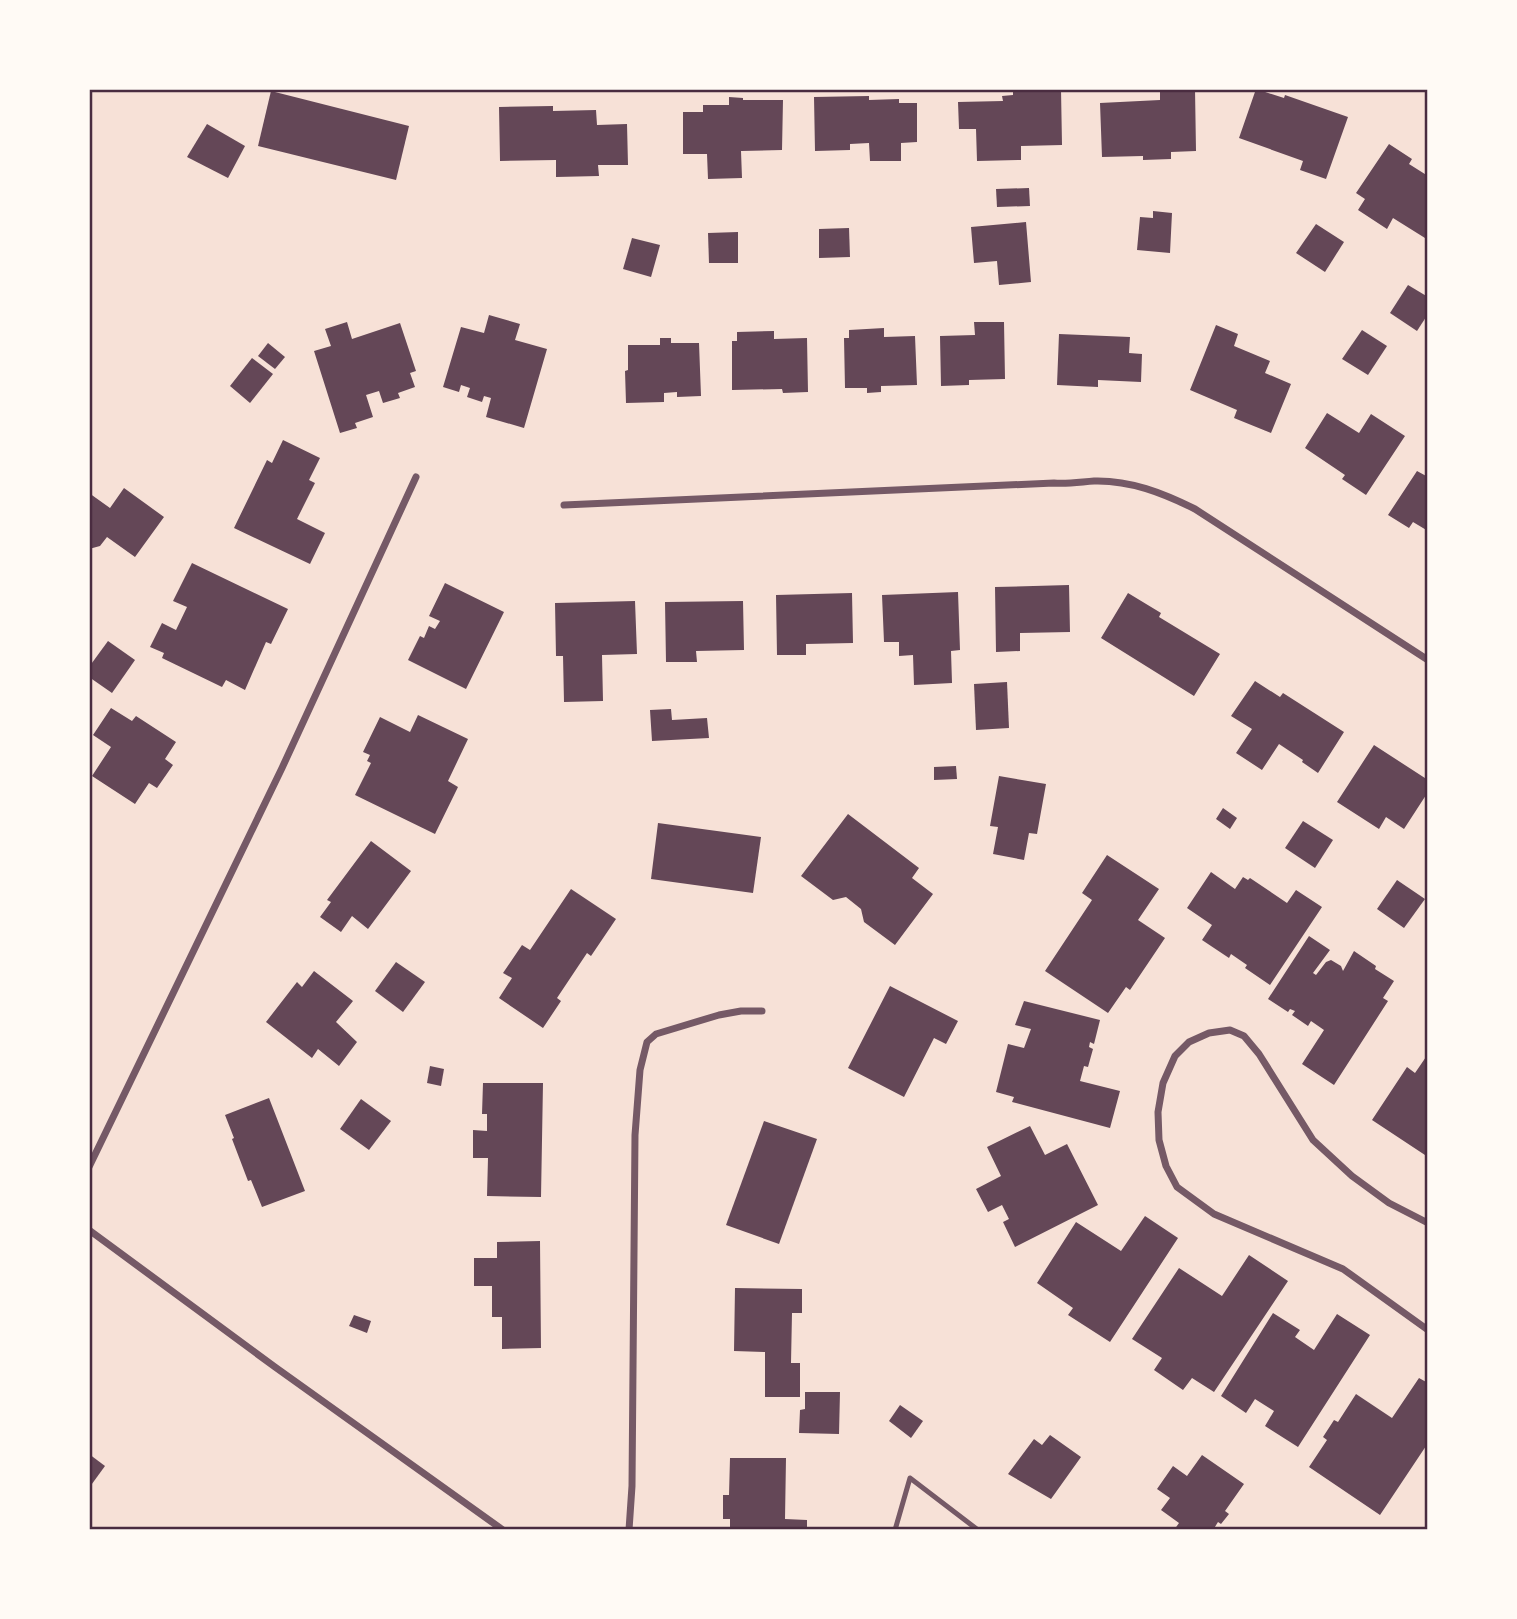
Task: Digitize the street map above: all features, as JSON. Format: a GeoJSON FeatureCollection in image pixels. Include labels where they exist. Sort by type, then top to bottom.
{"type":"FeatureCollection","features":[{"type":"Feature","properties":{"kind":"street"},"geometry":{"type":"LineString","coordinates":[[89,1167],[282,768],[416,477]]}},
{"type":"Feature","properties":{"kind":"street"},"geometry":{"type":"LineString","coordinates":[[564,505],[1116,482],[1156,491],[1195,509],[1428,660]]}},
{"type":"Feature","properties":{"kind":"street"},"geometry":{"type":"LineString","coordinates":[[629,1530],[632,1486],[635,1135],[640,1070],[647,1042],[656,1034],[719,1015],[762,1011]]}},
{"type":"Feature","properties":{"kind":"street"},"geometry":{"type":"LineString","coordinates":[[1428,1223],[1389,1203],[1352,1176],[1313,1140],[1259,1054],[1244,1036],[1230,1030],[1209,1033],[1189,1042],[1175,1056],[1163,1083],[1158,1112],[1159,1140],[1166,1166],[1177,1187],[1214,1214],[1343,1269],[1428,1329]]}},
{"type":"Feature","properties":{"kind":"street"},"geometry":{"type":"LineString","coordinates":[[89,1230],[503,1530]]}},
{"type":"Feature","properties":{"kind":"lane"},"geometry":{"type":"LineString","coordinates":[[895,1530],[910,1478],[978,1530]]}},
{"type":"Feature","properties":{"kind":"building"},"geometry":{"type":"Polygon","coordinates":[[[1061,89],[1062,145],[1021,146],[1021,160],[977,161],[976,129],[959,129],[958,102],[1003,101],[1002,96],[1013,95],[1013,90],[1061,89]]]}},
{"type":"Feature","properties":{"kind":"building"},"geometry":{"type":"Polygon","coordinates":[[[1160,89],[1195,89],[1196,151],[1171,152],[1171,159],[1143,160],[1143,156],[1102,157],[1100,103],[1160,100],[1160,89]]]}},
{"type":"Feature","properties":{"kind":"building"},"geometry":{"type":"Polygon","coordinates":[[[1256,89],[1284,98],[1285,95],[1348,117],[1326,179],[1300,170],[1303,161],[1239,138],[1256,89]]]}},
{"type":"Feature","properties":{"kind":"building"},"geometry":{"type":"Polygon","coordinates":[[[271,91],[409,126],[396,180],[258,146],[271,91]]]}},
{"type":"Feature","properties":{"kind":"building"},"geometry":{"type":"Polygon","coordinates":[[[869,96],[869,100],[899,99],[899,103],[917,103],[917,142],[901,143],[901,161],[870,161],[869,143],[850,144],[850,150],[815,151],[814,97],[869,96]]]}},
{"type":"Feature","properties":{"kind":"building"},"geometry":{"type":"Polygon","coordinates":[[[729,97],[743,100],[783,100],[782,150],[741,151],[742,178],[708,179],[707,154],[683,154],[683,112],[703,112],[703,105],[729,105],[729,97]]]}},
{"type":"Feature","properties":{"kind":"building"},"geometry":{"type":"Polygon","coordinates":[[[553,106],[553,111],[596,110],[597,125],[627,124],[628,165],[598,165],[599,176],[556,177],[556,160],[500,161],[499,107],[553,106]]]}},
{"type":"Feature","properties":{"kind":"building"},"geometry":{"type":"Polygon","coordinates":[[[207,124],[245,146],[228,178],[187,157],[207,124]]]}},
{"type":"Feature","properties":{"kind":"building"},"geometry":{"type":"Polygon","coordinates":[[[1389,144],[1412,159],[1409,164],[1428,176],[1428,233],[1425,238],[1393,218],[1387,229],[1358,210],[1365,199],[1356,193],[1389,144]]]}},
{"type":"Feature","properties":{"kind":"building"},"geometry":{"type":"Polygon","coordinates":[[[1029,188],[1030,206],[997,207],[996,189],[1029,188]]]}},
{"type":"Feature","properties":{"kind":"building"},"geometry":{"type":"Polygon","coordinates":[[[1153,211],[1172,213],[1170,253],[1137,250],[1140,217],[1153,218],[1153,211]]]}},
{"type":"Feature","properties":{"kind":"building"},"geometry":{"type":"Polygon","coordinates":[[[1026,222],[1031,282],[999,285],[997,261],[974,263],[971,227],[1026,222]]]}},
{"type":"Feature","properties":{"kind":"building"},"geometry":{"type":"Polygon","coordinates":[[[1316,224],[1344,242],[1325,272],[1296,253],[1316,224]]]}},
{"type":"Feature","properties":{"kind":"building"},"geometry":{"type":"Polygon","coordinates":[[[849,228],[850,257],[819,258],[819,229],[849,228]]]}},
{"type":"Feature","properties":{"kind":"building"},"geometry":{"type":"Polygon","coordinates":[[[738,232],[738,263],[709,263],[708,233],[738,232]]]}},
{"type":"Feature","properties":{"kind":"building"},"geometry":{"type":"Polygon","coordinates":[[[632,238],[660,245],[651,277],[623,269],[632,238]]]}},
{"type":"Feature","properties":{"kind":"building"},"geometry":{"type":"Polygon","coordinates":[[[1408,285],[1428,297],[1428,314],[1417,331],[1390,313],[1408,285]]]}},
{"type":"Feature","properties":{"kind":"building"},"geometry":{"type":"Polygon","coordinates":[[[489,315],[520,324],[515,340],[547,349],[524,428],[486,417],[491,398],[484,396],[482,402],[467,397],[470,388],[461,385],[459,392],[443,387],[461,327],[484,333],[489,315]]]}},
{"type":"Feature","properties":{"kind":"building"},"geometry":{"type":"Polygon","coordinates":[[[347,322],[352,339],[400,323],[416,371],[410,373],[415,387],[398,393],[400,398],[383,403],[379,391],[366,395],[373,417],[355,423],[357,428],[340,433],[314,351],[331,346],[325,329],[347,322]]]}},
{"type":"Feature","properties":{"kind":"building"},"geometry":{"type":"Polygon","coordinates":[[[974,322],[1004,322],[1005,379],[969,380],[969,385],[941,386],[940,336],[975,335],[974,322]]]}},
{"type":"Feature","properties":{"kind":"building"},"geometry":{"type":"Polygon","coordinates":[[[1216,325],[1238,334],[1234,346],[1270,361],[1265,373],[1291,384],[1271,433],[1234,418],[1237,410],[1190,390],[1216,325]]]}},
{"type":"Feature","properties":{"kind":"building"},"geometry":{"type":"Polygon","coordinates":[[[884,328],[884,337],[915,336],[917,385],[881,386],[881,392],[867,393],[867,388],[845,388],[844,338],[849,338],[849,330],[884,328]]]}},
{"type":"Feature","properties":{"kind":"building"},"geometry":{"type":"Polygon","coordinates":[[[1362,330],[1387,346],[1368,375],[1342,359],[1362,330]]]}},
{"type":"Feature","properties":{"kind":"building"},"geometry":{"type":"Polygon","coordinates":[[[774,331],[774,339],[807,338],[808,392],[783,393],[782,389],[732,390],[732,341],[737,341],[737,332],[774,331]]]}},
{"type":"Feature","properties":{"kind":"building"},"geometry":{"type":"Polygon","coordinates":[[[1059,334],[1130,337],[1129,353],[1142,354],[1141,382],[1098,380],[1098,387],[1057,385],[1059,334]]]}},
{"type":"Feature","properties":{"kind":"building"},"geometry":{"type":"Polygon","coordinates":[[[660,338],[671,338],[671,343],[699,343],[701,396],[677,397],[677,392],[664,393],[664,402],[626,403],[625,371],[628,370],[628,345],[660,345],[660,338]]]}},
{"type":"Feature","properties":{"kind":"building"},"geometry":{"type":"Polygon","coordinates":[[[268,343],[285,357],[275,369],[258,356],[268,343]]]}},
{"type":"Feature","properties":{"kind":"building"},"geometry":{"type":"Polygon","coordinates":[[[252,358],[273,374],[250,403],[230,386],[252,358]]]}},
{"type":"Feature","properties":{"kind":"building"},"geometry":{"type":"Polygon","coordinates":[[[1327,413],[1359,433],[1371,414],[1405,436],[1366,495],[1342,479],[1345,475],[1305,448],[1327,413]]]}},
{"type":"Feature","properties":{"kind":"building"},"geometry":{"type":"Polygon","coordinates":[[[283,440],[320,458],[309,480],[315,483],[297,519],[325,533],[310,564],[234,528],[267,460],[272,463],[283,440]]]}},
{"type":"Feature","properties":{"kind":"building"},"geometry":{"type":"Polygon","coordinates":[[[1417,471],[1428,477],[1428,531],[1413,522],[1409,528],[1388,515],[1417,471]]]}},
{"type":"Feature","properties":{"kind":"building"},"geometry":{"type":"Polygon","coordinates":[[[124,488],[164,517],[135,557],[107,537],[100,546],[89,549],[89,493],[110,508],[124,488]]]}},
{"type":"Feature","properties":{"kind":"building"},"geometry":{"type":"Polygon","coordinates":[[[192,563],[288,609],[271,644],[266,642],[245,690],[226,680],[222,687],[162,658],[164,653],[150,647],[162,623],[176,630],[187,607],[173,601],[192,563]]]}},
{"type":"Feature","properties":{"kind":"building"},"geometry":{"type":"Polygon","coordinates":[[[445,583],[504,612],[466,689],[408,660],[420,636],[424,638],[429,626],[435,629],[440,621],[429,616],[445,583]]]}},
{"type":"Feature","properties":{"kind":"building"},"geometry":{"type":"Polygon","coordinates":[[[1069,585],[1070,632],[1020,633],[1020,651],[996,652],[995,587],[1069,585]]]}},
{"type":"Feature","properties":{"kind":"building"},"geometry":{"type":"Polygon","coordinates":[[[958,592],[960,650],[951,651],[952,683],[914,685],[913,655],[899,656],[899,642],[884,642],[882,595],[958,592]]]}},
{"type":"Feature","properties":{"kind":"building"},"geometry":{"type":"Polygon","coordinates":[[[852,593],[853,643],[806,644],[806,655],[777,655],[776,595],[852,593]]]}},
{"type":"Feature","properties":{"kind":"building"},"geometry":{"type":"Polygon","coordinates":[[[1128,593],[1161,613],[1159,617],[1220,654],[1194,696],[1101,638],[1128,593]]]}},
{"type":"Feature","properties":{"kind":"building"},"geometry":{"type":"Polygon","coordinates":[[[635,601],[637,654],[602,655],[603,701],[564,702],[563,656],[556,656],[555,603],[635,601]]]}},
{"type":"Feature","properties":{"kind":"building"},"geometry":{"type":"Polygon","coordinates":[[[743,601],[744,650],[696,651],[697,662],[666,662],[665,602],[743,601]]]}},
{"type":"Feature","properties":{"kind":"building"},"geometry":{"type":"Polygon","coordinates":[[[108,641],[135,660],[112,693],[89,677],[89,667],[108,641]]]}},
{"type":"Feature","properties":{"kind":"building"},"geometry":{"type":"Polygon","coordinates":[[[1255,681],[1280,697],[1283,693],[1344,732],[1318,773],[1279,744],[1262,770],[1236,753],[1252,729],[1231,716],[1255,681]]]}},
{"type":"Feature","properties":{"kind":"building"},"geometry":{"type":"Polygon","coordinates":[[[1007,682],[1009,728],[976,730],[974,684],[1007,682]]]}},
{"type":"Feature","properties":{"kind":"building"},"geometry":{"type":"Polygon","coordinates":[[[111,708],[132,721],[136,716],[176,742],[165,759],[173,765],[157,788],[149,783],[135,804],[92,776],[111,747],[93,735],[111,708]]]}},
{"type":"Feature","properties":{"kind":"building"},"geometry":{"type":"Polygon","coordinates":[[[671,709],[672,720],[707,718],[709,738],[652,741],[650,710],[671,709]]]}},
{"type":"Feature","properties":{"kind":"building"},"geometry":{"type":"Polygon","coordinates":[[[418,715],[468,739],[448,781],[458,787],[435,834],[355,795],[371,763],[367,761],[370,755],[363,752],[380,717],[410,732],[418,715]]]}},
{"type":"Feature","properties":{"kind":"building"},"geometry":{"type":"Polygon","coordinates":[[[1374,745],[1428,780],[1428,792],[1404,829],[1386,817],[1379,829],[1337,802],[1374,745]]]}},
{"type":"Feature","properties":{"kind":"building"},"geometry":{"type":"Polygon","coordinates":[[[956,766],[957,779],[934,780],[934,767],[956,766]]]}},
{"type":"Feature","properties":{"kind":"building"},"geometry":{"type":"Polygon","coordinates":[[[999,776],[1046,784],[1037,834],[1029,833],[1024,860],[993,854],[998,827],[990,826],[999,776]]]}},
{"type":"Feature","properties":{"kind":"building"},"geometry":{"type":"Polygon","coordinates":[[[1223,808],[1237,818],[1230,829],[1216,819],[1223,808]]]}},
{"type":"Feature","properties":{"kind":"building"},"geometry":{"type":"Polygon","coordinates":[[[848,814],[919,868],[912,878],[933,894],[895,945],[864,922],[861,909],[846,897],[833,900],[801,876],[848,814]]]}},
{"type":"Feature","properties":{"kind":"building"},"geometry":{"type":"Polygon","coordinates":[[[1303,821],[1333,840],[1315,868],[1285,848],[1303,821]]]}},
{"type":"Feature","properties":{"kind":"building"},"geometry":{"type":"Polygon","coordinates":[[[658,823],[761,837],[753,893],[651,879],[658,823]]]}},
{"type":"Feature","properties":{"kind":"building"},"geometry":{"type":"Polygon","coordinates":[[[371,841],[411,871],[368,929],[352,916],[341,932],[320,917],[331,902],[327,900],[371,841]]]}},
{"type":"Feature","properties":{"kind":"building"},"geometry":{"type":"Polygon","coordinates":[[[1107,855],[1159,889],[1138,920],[1165,938],[1130,990],[1126,987],[1108,1013],[1045,971],[1092,900],[1082,893],[1107,855]]]}},
{"type":"Feature","properties":{"kind":"building"},"geometry":{"type":"Polygon","coordinates":[[[1211,872],[1235,889],[1243,877],[1248,880],[1250,878],[1287,903],[1296,890],[1322,907],[1270,985],[1245,968],[1247,965],[1231,954],[1229,958],[1202,940],[1212,925],[1187,908],[1211,872]]]}},
{"type":"Feature","properties":{"kind":"building"},"geometry":{"type":"Polygon","coordinates":[[[1397,880],[1425,899],[1404,928],[1377,909],[1397,880]]]}},
{"type":"Feature","properties":{"kind":"building"},"geometry":{"type":"Polygon","coordinates":[[[571,889],[616,919],[591,956],[587,953],[557,998],[561,1001],[543,1028],[499,998],[512,978],[503,973],[522,945],[530,950],[571,889]]]}},
{"type":"Feature","properties":{"kind":"building"},"geometry":{"type":"Polygon","coordinates":[[[1309,936],[1330,950],[1313,973],[1316,975],[1326,962],[1331,960],[1341,966],[1343,971],[1354,951],[1394,981],[1383,998],[1388,1001],[1334,1085],[1302,1064],[1324,1030],[1311,1021],[1308,1026],[1292,1015],[1295,1011],[1290,1009],[1288,1012],[1268,999],[1309,936]]]}},
{"type":"Feature","properties":{"kind":"building"},"geometry":{"type":"Polygon","coordinates":[[[396,962],[425,982],[403,1012],[375,991],[396,962]]]}},
{"type":"Feature","properties":{"kind":"building"},"geometry":{"type":"Polygon","coordinates":[[[314,971],[353,1001],[336,1022],[357,1042],[339,1066],[318,1049],[312,1058],[266,1022],[297,982],[302,987],[314,971]]]}},
{"type":"Feature","properties":{"kind":"building"},"geometry":{"type":"Polygon","coordinates":[[[890,986],[958,1021],[946,1044],[934,1038],[904,1097],[848,1068],[890,986]]]}},
{"type":"Feature","properties":{"kind":"building"},"geometry":{"type":"Polygon","coordinates":[[[1024,1001],[1100,1020],[1094,1044],[1090,1042],[1089,1047],[1093,1049],[1088,1067],[1084,1066],[1080,1081],[1120,1091],[1110,1128],[1012,1102],[1014,1097],[996,1092],[1008,1044],[1024,1048],[1031,1029],[1015,1025],[1024,1001]]]}},
{"type":"Feature","properties":{"kind":"building"},"geometry":{"type":"Polygon","coordinates":[[[1428,1054],[1428,1157],[1372,1120],[1407,1067],[1415,1073],[1428,1054]]]}},
{"type":"Feature","properties":{"kind":"building"},"geometry":{"type":"Polygon","coordinates":[[[430,1066],[444,1069],[441,1086],[427,1083],[430,1066]]]}},
{"type":"Feature","properties":{"kind":"building"},"geometry":{"type":"Polygon","coordinates":[[[483,1083],[543,1083],[541,1197],[487,1196],[488,1158],[473,1158],[473,1130],[487,1131],[487,1114],[482,1114],[483,1083]]]}},
{"type":"Feature","properties":{"kind":"building"},"geometry":{"type":"Polygon","coordinates":[[[269,1098],[305,1191],[262,1207],[251,1180],[248,1181],[225,1115],[269,1098]]]}},
{"type":"Feature","properties":{"kind":"building"},"geometry":{"type":"Polygon","coordinates":[[[361,1099],[391,1121],[369,1150],[340,1129],[361,1099]]]}},
{"type":"Feature","properties":{"kind":"building"},"geometry":{"type":"Polygon","coordinates":[[[764,1121],[817,1139],[779,1244],[726,1225],[764,1121]]]}},
{"type":"Feature","properties":{"kind":"building"},"geometry":{"type":"Polygon","coordinates":[[[1030,1126],[1045,1155],[1067,1144],[1098,1205],[1015,1247],[1003,1222],[1009,1219],[1002,1205],[988,1212],[976,1189],[1001,1176],[987,1147],[1030,1126]]]}},
{"type":"Feature","properties":{"kind":"building"},"geometry":{"type":"Polygon","coordinates":[[[1145,1216],[1178,1238],[1110,1342],[1068,1315],[1073,1308],[1037,1283],[1076,1222],[1121,1251],[1145,1216]]]}},
{"type":"Feature","properties":{"kind":"building"},"geometry":{"type":"Polygon","coordinates":[[[540,1241],[541,1348],[502,1349],[502,1317],[492,1317],[492,1286],[474,1286],[474,1258],[497,1258],[497,1242],[540,1241]]]}},
{"type":"Feature","properties":{"kind":"building"},"geometry":{"type":"Polygon","coordinates":[[[1249,1255],[1288,1281],[1214,1392],[1192,1378],[1183,1390],[1154,1370],[1162,1358],[1132,1339],[1179,1268],[1222,1296],[1249,1255]]]}},
{"type":"Feature","properties":{"kind":"building"},"geometry":{"type":"Polygon","coordinates":[[[735,1288],[802,1289],[802,1313],[792,1313],[791,1363],[800,1363],[800,1397],[765,1397],[765,1352],[734,1351],[735,1288]]]}},
{"type":"Feature","properties":{"kind":"building"},"geometry":{"type":"Polygon","coordinates":[[[1273,1313],[1300,1330],[1295,1337],[1314,1350],[1337,1314],[1370,1335],[1298,1447],[1265,1426],[1274,1411],[1255,1399],[1246,1413],[1221,1396],[1273,1313]]]}},
{"type":"Feature","properties":{"kind":"building"},"geometry":{"type":"Polygon","coordinates":[[[354,1315],[371,1321],[367,1333],[349,1326],[354,1315]]]}},
{"type":"Feature","properties":{"kind":"building"},"geometry":{"type":"Polygon","coordinates":[[[1419,1378],[1428,1383],[1428,1443],[1380,1515],[1309,1467],[1327,1440],[1323,1437],[1334,1420],[1338,1422],[1356,1394],[1392,1418],[1419,1378]]]}},
{"type":"Feature","properties":{"kind":"building"},"geometry":{"type":"Polygon","coordinates":[[[805,1392],[840,1392],[839,1434],[799,1433],[800,1410],[805,1409],[805,1392]]]}},
{"type":"Feature","properties":{"kind":"building"},"geometry":{"type":"Polygon","coordinates":[[[900,1405],[923,1421],[911,1438],[889,1421],[900,1405]]]}},
{"type":"Feature","properties":{"kind":"building"},"geometry":{"type":"Polygon","coordinates":[[[1050,1435],[1081,1457],[1051,1499],[1008,1474],[1034,1439],[1042,1445],[1050,1435]]]}},
{"type":"Feature","properties":{"kind":"building"},"geometry":{"type":"Polygon","coordinates":[[[89,1454],[105,1466],[89,1488],[89,1454]]]}},
{"type":"Feature","properties":{"kind":"building"},"geometry":{"type":"Polygon","coordinates":[[[1202,1455],[1244,1484],[1225,1511],[1229,1514],[1221,1524],[1218,1522],[1213,1530],[1174,1530],[1179,1523],[1161,1510],[1170,1498],[1157,1489],[1173,1466],[1187,1476],[1202,1455]]]}},
{"type":"Feature","properties":{"kind":"building"},"geometry":{"type":"Polygon","coordinates":[[[730,1458],[786,1458],[785,1519],[807,1520],[807,1530],[730,1530],[730,1519],[723,1519],[723,1495],[729,1495],[730,1458]]]}}]}
